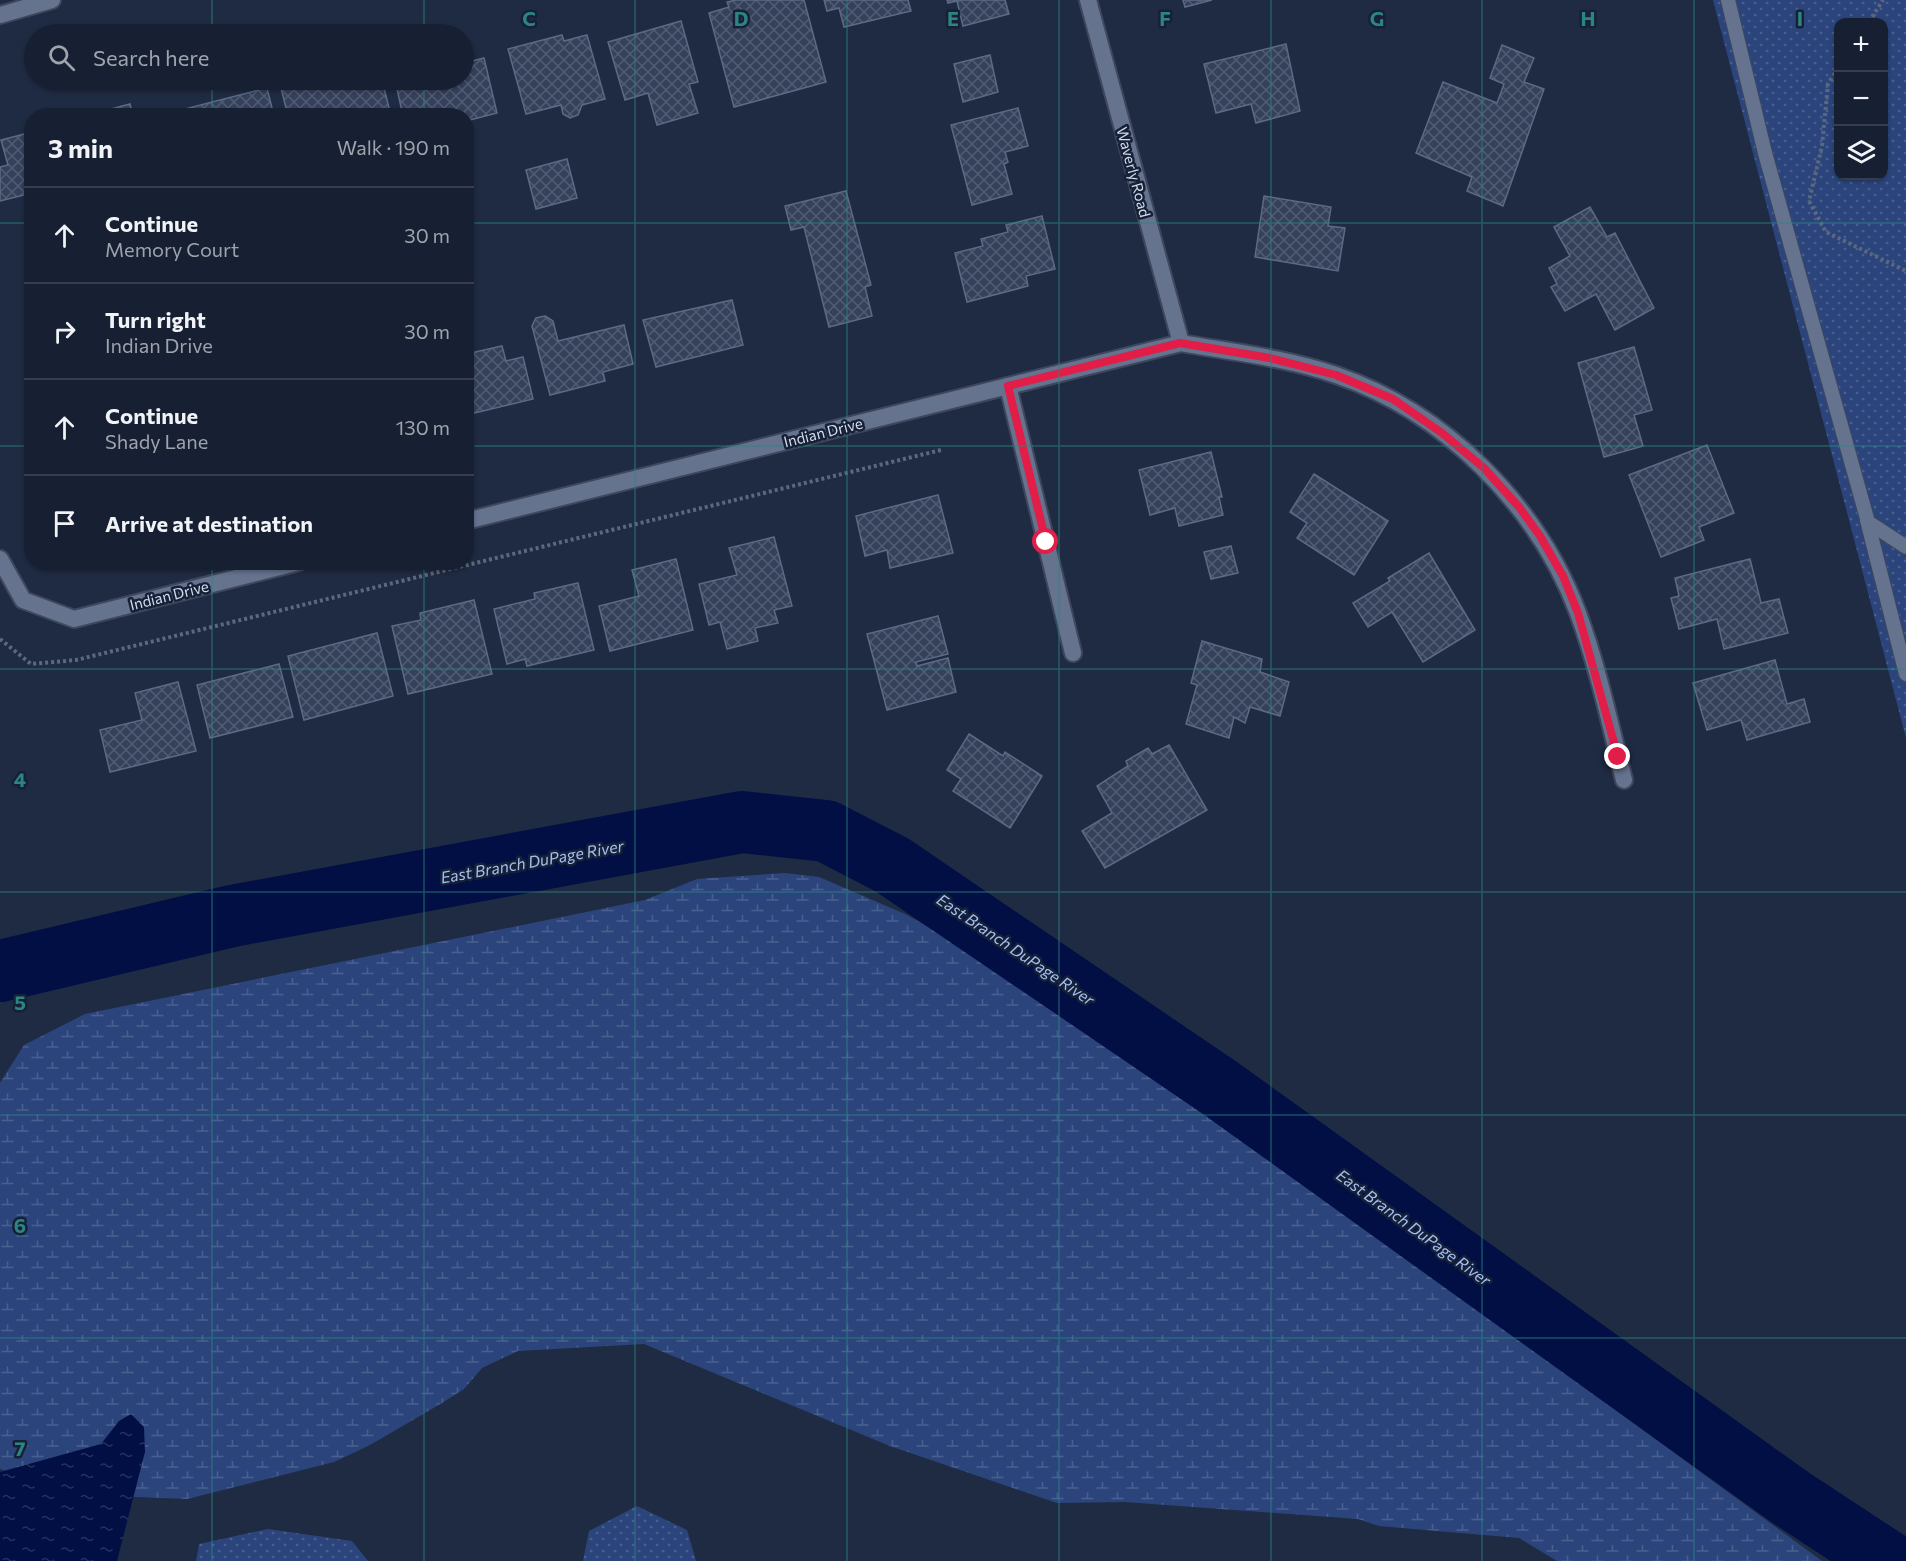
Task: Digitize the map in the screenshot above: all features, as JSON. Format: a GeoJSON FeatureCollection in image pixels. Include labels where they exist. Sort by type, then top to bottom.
{"type":"FeatureCollection","features":[{"type":"Feature","properties":{"kind":"street"},"geometry":{"type":"LineString","coordinates":[[0,15],[52,0]]}},
{"type":"Feature","properties":{"kind":"street","name":"Waverly Road"},"geometry":{"type":"LineString","coordinates":[[1088,0],[1180,343]]}},
{"type":"Feature","properties":{"kind":"street"},"geometry":{"type":"LineString","coordinates":[[1180,343],[1270,358],[1336,375],[1393,399],[1442,433],[1484,468],[1519,507],[1540,536],[1563,576],[1588,645],[1624,780]]}},
{"type":"Feature","properties":{"kind":"street","name":"Indian Drive"},"geometry":{"type":"LineString","coordinates":[[474,519],[1180,343]]}},
{"type":"Feature","properties":{"kind":"street"},"geometry":{"type":"LineString","coordinates":[[1008,386],[1073,653]]}},
{"type":"Feature","properties":{"kind":"street","name":"Indian Drive"},"geometry":{"type":"LineString","coordinates":[[0,559],[23,600],[74,619],[267,570]]}},
{"type":"Feature","properties":{"kind":"lane"},"geometry":{"type":"LineString","coordinates":[[1728,0],[1765,153],[1867,520],[1906,674]]}},
{"type":"Feature","properties":{"kind":"lane"},"geometry":{"type":"LineString","coordinates":[[1867,520],[1906,547]]}},
{"type":"Feature","properties":{"kind":"path"},"geometry":{"type":"LineString","coordinates":[[1872,18],[1883,0]]}},
{"type":"Feature","properties":{"kind":"path"},"geometry":{"type":"LineString","coordinates":[[1836,72],[1828,84],[1822,146],[1809,201],[1826,232],[1906,271]]}},
{"type":"Feature","properties":{"kind":"path"},"geometry":{"type":"LineString","coordinates":[[474,563],[941,450]]}},
{"type":"Feature","properties":{"kind":"path"},"geometry":{"type":"LineString","coordinates":[[0,639],[31,664],[76,660],[447,570]]}},
{"type":"Feature","properties":{"kind":"green space"},"geometry":{"type":"Polygon","coordinates":[[[1713,0],[1906,0],[1906,738],[1713,0]]]}},
{"type":"Feature","properties":{"kind":"green space"},"geometry":{"type":"Polygon","coordinates":[[[785,873],[819,877],[905,914],[964,947],[1127,1052],[1822,1561],[1557,1561],[1519,1538],[1379,1526],[1358,1519],[1125,1502],[1057,1503],[890,1446],[644,1344],[518,1351],[482,1368],[464,1389],[442,1403],[370,1445],[334,1462],[187,1499],[66,1494],[0,1469],[0,1083],[24,1045],[85,1014],[645,900],[697,879],[785,873]]]}},
{"type":"Feature","properties":{"kind":"green space"},"geometry":{"type":"Polygon","coordinates":[[[637,1506],[687,1530],[696,1561],[583,1561],[589,1531],[637,1506]]]}},
{"type":"Feature","properties":{"kind":"green space"},"geometry":{"type":"Polygon","coordinates":[[[268,1529],[352,1541],[368,1561],[196,1561],[199,1544],[268,1529]]]}},
{"type":"Feature","properties":{"kind":"water"},"geometry":{"type":"Polygon","coordinates":[[[131,1414],[144,1427],[145,1452],[117,1561],[0,1561],[0,1472],[101,1444],[119,1421],[131,1414]]]}},
{"type":"Feature","properties":{"kind":"building"},"geometry":{"type":"Polygon","coordinates":[[[804,0],[826,82],[734,107],[709,13],[729,7],[727,2],[804,0]]]}},
{"type":"Feature","properties":{"kind":"building"},"geometry":{"type":"Polygon","coordinates":[[[824,0],[908,0],[911,11],[844,27],[839,8],[827,11],[824,0]]]}},
{"type":"Feature","properties":{"kind":"building"},"geometry":{"type":"Polygon","coordinates":[[[947,0],[1005,0],[1009,14],[963,26],[957,1],[948,3],[947,0]]]}},
{"type":"Feature","properties":{"kind":"building"},"geometry":{"type":"Polygon","coordinates":[[[1183,0],[1212,0],[1185,7],[1183,0]]]}},
{"type":"Feature","properties":{"kind":"building"},"geometry":{"type":"Polygon","coordinates":[[[681,21],[698,82],[689,84],[698,113],[657,125],[648,93],[625,100],[608,42],[681,21]]]}},
{"type":"Feature","properties":{"kind":"building"},"geometry":{"type":"Polygon","coordinates":[[[562,35],[564,41],[587,35],[605,99],[582,105],[578,115],[570,118],[563,114],[561,105],[526,114],[508,49],[562,35]]]}},
{"type":"Feature","properties":{"kind":"building"},"geometry":{"type":"Polygon","coordinates":[[[1286,44],[1300,111],[1256,123],[1251,104],[1216,113],[1204,64],[1286,44]]]}},
{"type":"Feature","properties":{"kind":"building"},"geometry":{"type":"Polygon","coordinates":[[[1502,45],[1534,58],[1524,82],[1544,89],[1503,206],[1467,191],[1472,177],[1416,153],[1443,82],[1497,103],[1504,84],[1490,78],[1502,45]]]}},
{"type":"Feature","properties":{"kind":"building"},"geometry":{"type":"Polygon","coordinates":[[[990,55],[998,92],[963,102],[954,64],[990,55]]]}},
{"type":"Feature","properties":{"kind":"building"},"geometry":{"type":"Polygon","coordinates":[[[484,58],[497,113],[474,119],[474,108],[401,108],[397,90],[474,90],[474,60],[484,58]]]}},
{"type":"Feature","properties":{"kind":"building"},"geometry":{"type":"Polygon","coordinates":[[[259,90],[268,90],[272,108],[189,108],[259,90]]]}},
{"type":"Feature","properties":{"kind":"building"},"geometry":{"type":"Polygon","coordinates":[[[282,90],[384,90],[389,108],[286,108],[282,90]]]}},
{"type":"Feature","properties":{"kind":"building"},"geometry":{"type":"Polygon","coordinates":[[[130,104],[131,108],[115,108],[130,104]]]}},
{"type":"Feature","properties":{"kind":"building"},"geometry":{"type":"Polygon","coordinates":[[[1018,108],[1028,146],[1005,152],[1008,162],[1004,164],[1012,194],[972,205],[951,125],[1018,108]]]}},
{"type":"Feature","properties":{"kind":"building"},"geometry":{"type":"Polygon","coordinates":[[[24,134],[24,195],[0,201],[0,167],[8,165],[1,140],[24,134]]]}},
{"type":"Feature","properties":{"kind":"building"},"geometry":{"type":"Polygon","coordinates":[[[567,159],[577,198],[536,209],[526,170],[567,159]]]}},
{"type":"Feature","properties":{"kind":"building"},"geometry":{"type":"Polygon","coordinates":[[[846,191],[871,285],[865,287],[872,316],[829,327],[804,227],[791,230],[785,206],[846,191]]]}},
{"type":"Feature","properties":{"kind":"building"},"geometry":{"type":"Polygon","coordinates":[[[1264,196],[1331,207],[1328,226],[1345,228],[1338,271],[1255,257],[1264,196]]]}},
{"type":"Feature","properties":{"kind":"building"},"geometry":{"type":"Polygon","coordinates":[[[1590,207],[1607,237],[1615,233],[1654,308],[1615,330],[1596,294],[1565,311],[1551,287],[1557,284],[1549,268],[1570,256],[1554,227],[1590,207]]]}},
{"type":"Feature","properties":{"kind":"building"},"geometry":{"type":"Polygon","coordinates":[[[1042,216],[1055,269],[1026,276],[1028,286],[967,302],[955,253],[983,246],[981,239],[1008,232],[1006,225],[1042,216]]]}},
{"type":"Feature","properties":{"kind":"building"},"geometry":{"type":"Polygon","coordinates":[[[732,300],[743,345],[656,367],[643,320],[732,300]]]}},
{"type":"Feature","properties":{"kind":"building"},"geometry":{"type":"Polygon","coordinates":[[[545,316],[553,321],[558,341],[624,325],[633,364],[603,372],[605,381],[550,395],[532,326],[536,318],[545,316]]]}},
{"type":"Feature","properties":{"kind":"building"},"geometry":{"type":"Polygon","coordinates":[[[502,346],[506,361],[523,357],[533,399],[474,413],[474,352],[502,346]]]}},
{"type":"Feature","properties":{"kind":"building"},"geometry":{"type":"Polygon","coordinates":[[[1634,347],[1652,410],[1634,415],[1643,446],[1604,457],[1578,363],[1634,347]]]}},
{"type":"Feature","properties":{"kind":"building"},"geometry":{"type":"Polygon","coordinates":[[[1707,445],[1734,513],[1699,527],[1704,540],[1661,557],[1629,475],[1707,445]]]}},
{"type":"Feature","properties":{"kind":"building"},"geometry":{"type":"Polygon","coordinates":[[[1211,452],[1222,497],[1219,497],[1223,515],[1179,526],[1175,508],[1150,515],[1139,470],[1211,452]]]}},
{"type":"Feature","properties":{"kind":"building"},"geometry":{"type":"Polygon","coordinates":[[[1314,474],[1388,521],[1354,575],[1297,538],[1307,523],[1290,512],[1314,474]]]}},
{"type":"Feature","properties":{"kind":"building"},"geometry":{"type":"Polygon","coordinates":[[[938,495],[953,553],[890,568],[887,550],[865,556],[856,516],[938,495]]]}},
{"type":"Feature","properties":{"kind":"building"},"geometry":{"type":"Polygon","coordinates":[[[774,537],[792,606],[774,610],[778,623],[755,628],[758,641],[727,649],[720,622],[709,625],[699,584],[737,575],[729,548],[774,537]]]}},
{"type":"Feature","properties":{"kind":"building"},"geometry":{"type":"Polygon","coordinates":[[[1231,546],[1238,573],[1211,579],[1204,552],[1231,546]]]}},
{"type":"Feature","properties":{"kind":"building"},"geometry":{"type":"Polygon","coordinates":[[[1429,553],[1475,630],[1423,662],[1392,612],[1368,627],[1353,603],[1390,581],[1388,578],[1429,553]]]}},
{"type":"Feature","properties":{"kind":"building"},"geometry":{"type":"Polygon","coordinates":[[[676,559],[693,630],[610,651],[599,606],[639,596],[632,570],[676,559]]]}},
{"type":"Feature","properties":{"kind":"building"},"geometry":{"type":"Polygon","coordinates":[[[1750,559],[1761,603],[1779,599],[1788,633],[1724,649],[1717,619],[1679,629],[1671,598],[1679,596],[1675,578],[1750,559]]]}},
{"type":"Feature","properties":{"kind":"building"},"geometry":{"type":"Polygon","coordinates":[[[578,583],[594,650],[527,666],[525,659],[507,664],[494,609],[535,599],[534,593],[578,583]]]}},
{"type":"Feature","properties":{"kind":"building"},"geometry":{"type":"Polygon","coordinates":[[[474,600],[492,674],[408,694],[392,626],[421,620],[420,613],[474,600]]]}},
{"type":"Feature","properties":{"kind":"building"},"geometry":{"type":"Polygon","coordinates":[[[938,616],[948,654],[916,662],[917,666],[948,658],[956,692],[887,710],[867,634],[938,616]]]}},
{"type":"Feature","properties":{"kind":"building"},"geometry":{"type":"Polygon","coordinates":[[[377,633],[393,696],[304,720],[288,656],[377,633]]]}},
{"type":"Feature","properties":{"kind":"building"},"geometry":{"type":"Polygon","coordinates":[[[1202,641],[1262,659],[1260,672],[1289,682],[1280,716],[1250,707],[1245,723],[1234,717],[1229,738],[1186,724],[1197,685],[1191,683],[1202,641]]]}},
{"type":"Feature","properties":{"kind":"building"},"geometry":{"type":"Polygon","coordinates":[[[1775,660],[1787,704],[1804,699],[1810,722],[1747,740],[1741,720],[1707,730],[1693,683],[1775,660]]]}},
{"type":"Feature","properties":{"kind":"building"},"geometry":{"type":"Polygon","coordinates":[[[279,664],[293,717],[210,738],[197,685],[279,664]]]}},
{"type":"Feature","properties":{"kind":"building"},"geometry":{"type":"Polygon","coordinates":[[[178,682],[196,751],[110,772],[100,730],[142,720],[135,693],[178,682]]]}},
{"type":"Feature","properties":{"kind":"building"},"geometry":{"type":"Polygon","coordinates":[[[969,734],[1003,756],[1005,752],[1042,776],[1010,828],[953,791],[961,779],[947,770],[969,734]]]}},
{"type":"Feature","properties":{"kind":"building"},"geometry":{"type":"Polygon","coordinates":[[[1169,745],[1207,810],[1105,868],[1082,831],[1112,813],[1097,786],[1128,766],[1126,761],[1148,748],[1152,754],[1169,745]]]}},
{"type":"Feature","properties":{"kind":"waterway","name":"East Branch DuPage River"},"geometry":{"type":"LineString","coordinates":[[0,971],[232,916],[742,822],[826,831],[892,865],[1220,1088],[1791,1498],[1887,1561]]}},
{"type":"Feature","properties":{"kind":"route"},"geometry":{"type":"LineString","coordinates":[[1046,542],[1008,386],[1180,343],[1270,358],[1336,375],[1393,399],[1442,433],[1484,468],[1519,507],[1540,536],[1563,576],[1578,613],[1618,757]]}}]}
